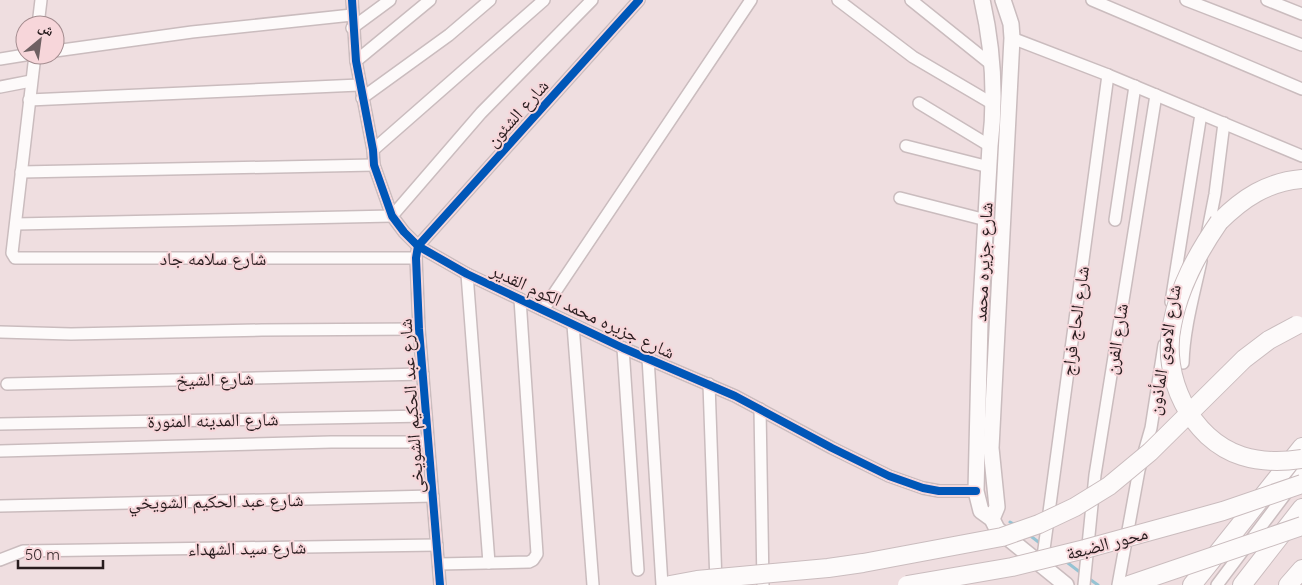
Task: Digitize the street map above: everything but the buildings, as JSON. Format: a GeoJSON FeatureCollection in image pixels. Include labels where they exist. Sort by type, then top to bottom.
{"type":"FeatureCollection","features":[{"type":"Feature","properties":{"kind":"highway"},"geometry":{"type":"LineString","coordinates":[[1302,179],[1284,182],[1260,190],[1237,204],[1219,222],[1198,252],[1186,280],[1171,326],[1170,356],[1175,385],[1186,410],[1200,428],[1219,444],[1240,456],[1264,461],[1302,459]]}},
{"type":"Feature","properties":{"kind":"highway"},"geometry":{"type":"LineString","coordinates":[[670,585],[697,580],[863,564],[1002,537],[1040,524],[1075,507],[1109,486],[1150,452],[1244,359],[1269,340],[1302,322]]}},
{"type":"Feature","properties":{"kind":"highway"},"geometry":{"type":"LineString","coordinates":[[1192,585],[1302,447]]}},
{"type":"Feature","properties":{"kind":"highway","name":"محور الضبعة"},"geometry":{"type":"LineString","coordinates":[[907,585],[1012,567],[1085,549],[1223,511],[1302,484]]}},
{"type":"Feature","properties":{"kind":"highway"},"geometry":{"type":"LineString","coordinates":[[1242,585],[1302,508]]}},
{"type":"Feature","properties":{"kind":"highway"},"geometry":{"type":"LineString","coordinates":[[1129,585],[1302,526]]}},
{"type":"Feature","properties":{"kind":"highway"},"geometry":{"type":"LineString","coordinates":[[1288,585],[1302,569]]}},
{"type":"Feature","properties":{"kind":"main road","name":"شارع جزيره محمد"},"geometry":{"type":"LineString","coordinates":[[982,0],[989,30],[993,104],[980,321],[976,491],[981,511],[992,520],[997,529],[1066,585]]}},
{"type":"Feature","properties":{"kind":"main road","name":"شارع جزيره محمد"},"geometry":{"type":"LineString","coordinates":[[992,520],[997,507],[991,448],[1012,38],[1011,24],[1004,0]]}},
{"type":"Feature","properties":{"kind":"street"},"geometry":{"type":"LineString","coordinates":[[39,15],[41,0]]}},
{"type":"Feature","properties":{"kind":"street","name":"شارع جزيره محمد الكوم القدير"},"geometry":{"type":"LineString","coordinates":[[352,0],[352,28],[356,61],[373,150],[374,165],[392,216],[417,252],[623,348],[709,384],[889,476],[923,488],[939,491],[976,491]]}},
{"type":"Feature","properties":{"kind":"street"},"geometry":{"type":"LineString","coordinates":[[352,28],[390,0]]}},
{"type":"Feature","properties":{"kind":"street"},"geometry":{"type":"LineString","coordinates":[[356,61],[430,0]]}},
{"type":"Feature","properties":{"kind":"street"},"geometry":{"type":"LineString","coordinates":[[362,98],[449,35],[490,0]]}},
{"type":"Feature","properties":{"kind":"street"},"geometry":{"type":"LineString","coordinates":[[373,150],[544,0]]}},
{"type":"Feature","properties":{"kind":"street"},"geometry":{"type":"LineString","coordinates":[[33,65],[16,224],[392,216],[481,113],[592,0]]}},
{"type":"Feature","properties":{"kind":"street","name":"شارع الشئون"},"geometry":{"type":"LineString","coordinates":[[417,252],[639,0]]}},
{"type":"Feature","properties":{"kind":"street"},"geometry":{"type":"LineString","coordinates":[[543,310],[751,0]]}},
{"type":"Feature","properties":{"kind":"street"},"geometry":{"type":"LineString","coordinates":[[838,0],[913,57],[993,104]]}},
{"type":"Feature","properties":{"kind":"street"},"geometry":{"type":"LineString","coordinates":[[911,0],[992,65]]}},
{"type":"Feature","properties":{"kind":"street"},"geometry":{"type":"LineString","coordinates":[[1092,0],[1302,89]]}},
{"type":"Feature","properties":{"kind":"street"},"geometry":{"type":"LineString","coordinates":[[1186,0],[1302,45]]}},
{"type":"Feature","properties":{"kind":"street"},"geometry":{"type":"LineString","coordinates":[[1267,0],[1302,14]]}},
{"type":"Feature","properties":{"kind":"street"},"geometry":{"type":"LineString","coordinates":[[65,49],[192,32],[352,16]]}},
{"type":"Feature","properties":{"kind":"street"},"geometry":{"type":"LineString","coordinates":[[1012,38],[1108,75],[1302,156]]}},
{"type":"Feature","properties":{"kind":"street"},"geometry":{"type":"LineString","coordinates":[[0,59],[15,57]]}},
{"type":"Feature","properties":{"kind":"street","name":"شارع الحاج فراج"},"geometry":{"type":"LineString","coordinates":[[1042,566],[1108,75]]}},
{"type":"Feature","properties":{"kind":"street"},"geometry":{"type":"LineString","coordinates":[[0,87],[31,81]]}},
{"type":"Feature","properties":{"kind":"street"},"geometry":{"type":"LineString","coordinates":[[29,100],[360,85]]}},
{"type":"Feature","properties":{"kind":"street"},"geometry":{"type":"LineString","coordinates":[[1115,220],[1135,86]]}},
{"type":"Feature","properties":{"kind":"street","name":"شارع الفرن"},"geometry":{"type":"LineString","coordinates":[[1084,585],[1095,475],[1156,95]]}},
{"type":"Feature","properties":{"kind":"street"},"geometry":{"type":"LineString","coordinates":[[919,103],[990,146]]}},
{"type":"Feature","properties":{"kind":"street","name":"شارع الاموى المأذون"},"geometry":{"type":"LineString","coordinates":[[1129,585],[1139,470],[1151,428],[1201,114]]}},
{"type":"Feature","properties":{"kind":"street"},"geometry":{"type":"LineString","coordinates":[[1183,363],[1190,310],[1215,194],[1224,124]]}},
{"type":"Feature","properties":{"kind":"street"},"geometry":{"type":"LineString","coordinates":[[906,146],[989,167]]}},
{"type":"Feature","properties":{"kind":"street"},"geometry":{"type":"LineString","coordinates":[[21,172],[374,165]]}},
{"type":"Feature","properties":{"kind":"street"},"geometry":{"type":"LineString","coordinates":[[900,198],[986,220]]}},
{"type":"Feature","properties":{"kind":"street","name":"شارع سلامه جاد"},"geometry":{"type":"LineString","coordinates":[[16,224],[12,253],[17,258],[417,252]]}},
{"type":"Feature","properties":{"kind":"street","name":"شارع عبد الحكيم الشويخى"},"geometry":{"type":"LineString","coordinates":[[417,252],[419,329],[440,585]]}},
{"type":"Feature","properties":{"kind":"street"},"geometry":{"type":"LineString","coordinates":[[467,274],[489,563]]}},
{"type":"Feature","properties":{"kind":"street"},"geometry":{"type":"LineString","coordinates":[[439,564],[529,562],[537,554],[520,299]]}},
{"type":"Feature","properties":{"kind":"street"},"geometry":{"type":"LineString","coordinates":[[573,325],[593,585]]}},
{"type":"Feature","properties":{"kind":"street"},"geometry":{"type":"LineString","coordinates":[[0,332],[71,334],[419,329]]}},
{"type":"Feature","properties":{"kind":"street"},"geometry":{"type":"LineString","coordinates":[[623,348],[638,570]]}},
{"type":"Feature","properties":{"kind":"street"},"geometry":{"type":"LineString","coordinates":[[648,358],[662,585]]}},
{"type":"Feature","properties":{"kind":"street","name":"شارع الشيخ"},"geometry":{"type":"LineString","coordinates":[[7,384],[423,374]]}},
{"type":"Feature","properties":{"kind":"street"},"geometry":{"type":"LineString","coordinates":[[709,384],[716,585]]}},
{"type":"Feature","properties":{"kind":"street"},"geometry":{"type":"LineString","coordinates":[[760,409],[763,585]]}},
{"type":"Feature","properties":{"kind":"street","name":"شارع المدينه المنورة"},"geometry":{"type":"LineString","coordinates":[[0,424],[426,416]]}},
{"type":"Feature","properties":{"kind":"street"},"geometry":{"type":"LineString","coordinates":[[0,450],[321,442],[428,442]]}},
{"type":"Feature","properties":{"kind":"street"},"geometry":{"type":"LineString","coordinates":[[1217,585],[1302,472]]}},
{"type":"Feature","properties":{"kind":"street","name":"شارع عبد الحكيم الشويخي"},"geometry":{"type":"LineString","coordinates":[[0,506],[433,496]]}},
{"type":"Feature","properties":{"kind":"street","name":"شارع سيد الشهداء"},"geometry":{"type":"LineString","coordinates":[[0,560],[23,551],[437,545]]}},
{"type":"Feature","properties":{"kind":"waterway"},"geometry":{"type":"LineString","coordinates":[[1010,522],[1017,526]]}},
{"type":"Feature","properties":{"kind":"waterway"},"geometry":{"type":"LineString","coordinates":[[1028,534],[1041,544]]}},
{"type":"Feature","properties":{"kind":"waterway"},"geometry":{"type":"LineString","coordinates":[[1064,560],[1081,573]]}},
{"type":"Feature","properties":{"kind":"waterway"},"geometry":{"type":"LineString","coordinates":[[1088,578],[1098,585]]}},
{"type":"Feature","properties":{"kind":"cycle path"},"geometry":{"type":"LineString","coordinates":[[352,0],[356,61],[373,150],[374,165],[392,216],[418,246],[467,274],[623,348],[735,396],[889,476],[923,488],[939,491],[976,491]]}},
{"type":"Feature","properties":{"kind":"cycle path"},"geometry":{"type":"LineString","coordinates":[[440,585],[419,329],[416,258],[418,246],[639,0]]}}]}
